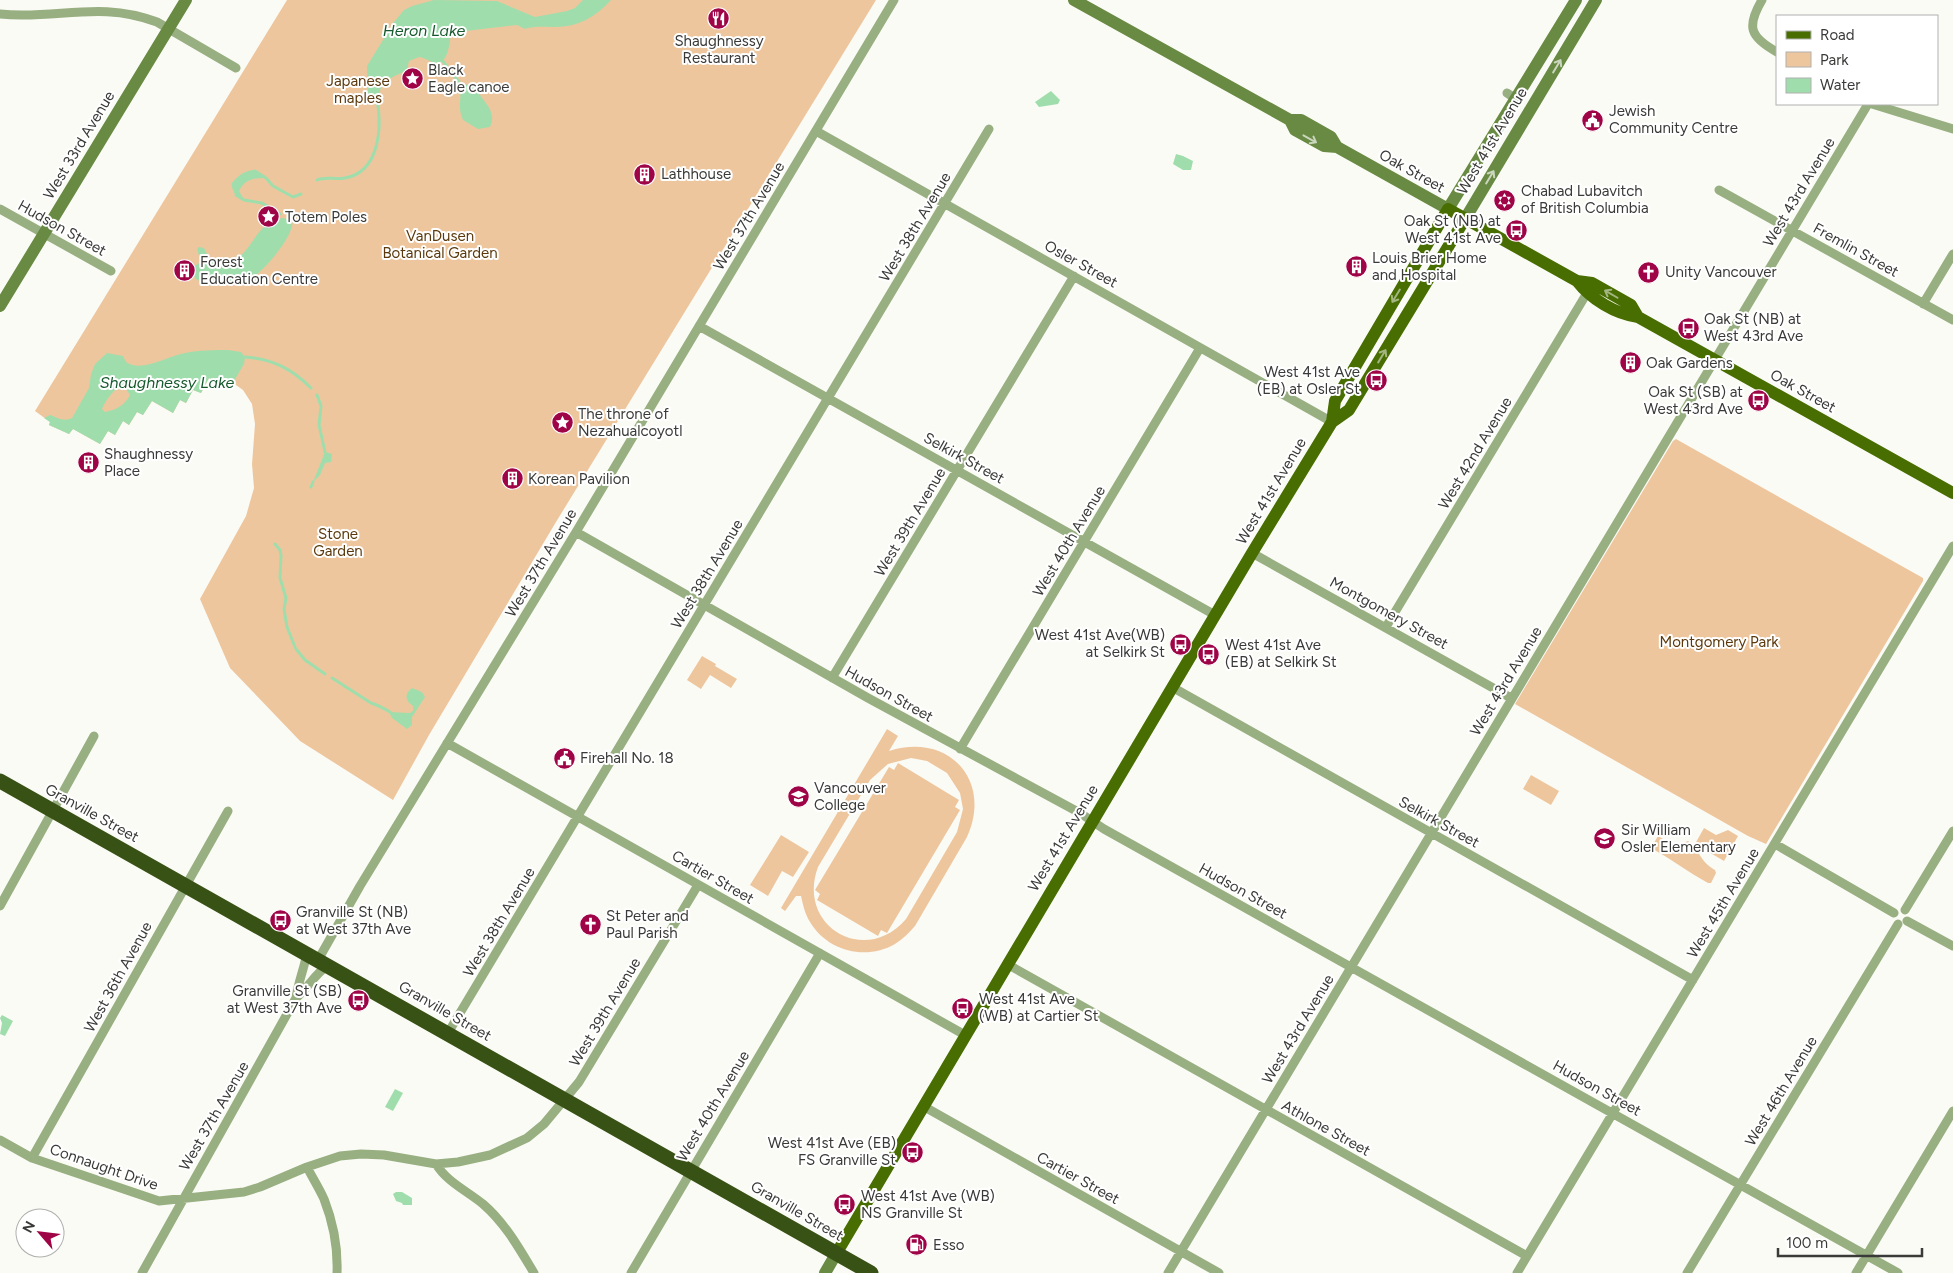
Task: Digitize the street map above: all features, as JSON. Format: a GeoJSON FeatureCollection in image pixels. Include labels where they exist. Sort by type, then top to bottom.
{"type":"FeatureCollection","features":[{"type":"Feature","properties":{"kind":"highway","name":"Granville Street"},"geometry":{"type":"LineString","coordinates":[[0,781],[871,1273]]}},
{"type":"Feature","properties":{"kind":"main road","name":"West 33rd Avenue"},"geometry":{"type":"LineString","coordinates":[[0,306],[186,0]]}},
{"type":"Feature","properties":{"kind":"main road","name":"Oak Street"},"geometry":{"type":"LineString","coordinates":[[1074,0],[1290,120],[1295,130],[1324,146],[1337,147],[1577,281],[1592,283],[1631,305],[1638,317]]}},
{"type":"Feature","properties":{"kind":"main road","name":"West 41st Avenue"},"geometry":{"type":"LineString","coordinates":[[825,1273],[1092,821],[1332,422],[1335,401],[1448,209],[1511,96],[1576,0]]}},
{"type":"Feature","properties":{"kind":"main road","name":"West 41st Avenue"},"geometry":{"type":"LineString","coordinates":[[1332,422],[1349,410],[1596,0]]}},
{"type":"Feature","properties":{"kind":"main road"},"geometry":{"type":"LineString","coordinates":[[1511,96],[1531,108]]}},
{"type":"Feature","properties":{"kind":"main road","name":"Oak Street"},"geometry":{"type":"LineString","coordinates":[[1577,281],[1587,294],[1625,315],[1638,317],[1953,493]]}},
{"type":"Feature","properties":{"kind":"street","name":"West 37th Avenue"},"geometry":{"type":"LineString","coordinates":[[296,998],[298,985],[303,973],[318,959],[894,0]]}},
{"type":"Feature","properties":{"kind":"street"},"geometry":{"type":"LineString","coordinates":[[1762,0],[1752,19],[1752,28],[1758,40],[1776,51]]}},
{"type":"Feature","properties":{"kind":"street"},"geometry":{"type":"LineString","coordinates":[[0,14],[73,10],[120,10],[144,16],[236,68]]}},
{"type":"Feature","properties":{"kind":"street","name":"West 43rd Avenue"},"geometry":{"type":"LineString","coordinates":[[1168,1273],[1511,698],[1716,360],[1792,230],[1869,105]]}},
{"type":"Feature","properties":{"kind":"street"},"geometry":{"type":"LineString","coordinates":[[1873,105],[1953,129]]}},
{"type":"Feature","properties":{"kind":"street","name":"West 38th Avenue"},"geometry":{"type":"LineString","coordinates":[[448,1033],[989,129]]}},
{"type":"Feature","properties":{"kind":"street","name":"Osler Street"},"geometry":{"type":"LineString","coordinates":[[816,131],[1332,422]]}},
{"type":"Feature","properties":{"kind":"street","name":"Fremlin Street"},"geometry":{"type":"LineString","coordinates":[[1718,190],[1953,320]]}},
{"type":"Feature","properties":{"kind":"street","name":"Hudson Street"},"geometry":{"type":"LineString","coordinates":[[0,209],[111,271]]}},
{"type":"Feature","properties":{"kind":"street"},"geometry":{"type":"LineString","coordinates":[[1923,304],[1953,254]]}},
{"type":"Feature","properties":{"kind":"street","name":"West 39th Avenue"},"geometry":{"type":"LineString","coordinates":[[832,678],[1074,276]]}},
{"type":"Feature","properties":{"kind":"street","name":"West 42nd Avenue"},"geometry":{"type":"LineString","coordinates":[[1386,627],[1587,294]]}},
{"type":"Feature","properties":{"kind":"street","name":"Selkirk Street"},"geometry":{"type":"LineString","coordinates":[[699,326],[1215,615]]}},
{"type":"Feature","properties":{"kind":"street","name":"West 40th Avenue"},"geometry":{"type":"LineString","coordinates":[[960,748],[1200,348]]}},
{"type":"Feature","properties":{"kind":"street","name":"Hudson Street"},"geometry":{"type":"LineString","coordinates":[[576,532],[832,678],[1092,821],[1898,1273]]}},
{"type":"Feature","properties":{"kind":"street","name":"West 45th Avenue"},"geometry":{"type":"LineString","coordinates":[[1517,1273],[1953,546]]}},
{"type":"Feature","properties":{"kind":"street","name":"Montgomery Street"},"geometry":{"type":"LineString","coordinates":[[1252,553],[1511,698]]}},
{"type":"Feature","properties":{"kind":"street","name":"Selkirk Street"},"geometry":{"type":"LineString","coordinates":[[1172,687],[1693,980]]}},
{"type":"Feature","properties":{"kind":"street"},"geometry":{"type":"LineString","coordinates":[[0,906],[94,736]]}},
{"type":"Feature","properties":{"kind":"street","name":"Cartier Street"},"geometry":{"type":"LineString","coordinates":[[447,743],[965,1036]]}},
{"type":"Feature","properties":{"kind":"street","name":"West 36th Avenue"},"geometry":{"type":"LineString","coordinates":[[32,1158],[228,811]]}},
{"type":"Feature","properties":{"kind":"street"},"geometry":{"type":"LineString","coordinates":[[1905,910],[1953,831]]}},
{"type":"Feature","properties":{"kind":"street"},"geometry":{"type":"LineString","coordinates":[[1775,844],[1894,913]]}},
{"type":"Feature","properties":{"kind":"street","name":"West 39th Avenue"},"geometry":{"type":"LineString","coordinates":[[564,1100],[579,1082],[698,885]]}},
{"type":"Feature","properties":{"kind":"street"},"geometry":{"type":"LineString","coordinates":[[1894,913],[1899,910],[1905,910]]}},
{"type":"Feature","properties":{"kind":"street"},"geometry":{"type":"LineString","coordinates":[[1894,913],[1894,919],[1898,924],[1903,924],[1907,921],[1908,915],[1905,910]]}},
{"type":"Feature","properties":{"kind":"street"},"geometry":{"type":"LineString","coordinates":[[1907,921],[1953,946]]}},
{"type":"Feature","properties":{"kind":"street","name":"West 46th Avenue"},"geometry":{"type":"LineString","coordinates":[[1687,1273],[1898,924]]}},
{"type":"Feature","properties":{"kind":"street","name":"West 40th Avenue"},"geometry":{"type":"LineString","coordinates":[[631,1273],[820,953]]}},
{"type":"Feature","properties":{"kind":"street","name":"West 37th Avenue"},"geometry":{"type":"LineString","coordinates":[[142,1273],[296,998],[305,990],[316,974],[318,959]]}},
{"type":"Feature","properties":{"kind":"street","name":"Athlone Street"},"geometry":{"type":"LineString","coordinates":[[1007,964],[1527,1256]]}},
{"type":"Feature","properties":{"kind":"street","name":"Connaught Drive"},"geometry":{"type":"LineString","coordinates":[[0,1140],[32,1158],[158,1201],[244,1192],[340,1156],[361,1154],[384,1155],[436,1164],[476,1159],[508,1148],[527,1138],[544,1124],[564,1100]]}},
{"type":"Feature","properties":{"kind":"street","name":"Cartier Street"},"geometry":{"type":"LineString","coordinates":[[923,1106],[1219,1273]]}},
{"type":"Feature","properties":{"kind":"street"},"geometry":{"type":"LineString","coordinates":[[1856,1273],[1953,1112]]}},
{"type":"Feature","properties":{"kind":"street"},"geometry":{"type":"LineString","coordinates":[[436,1164],[441,1173],[484,1204],[500,1220],[534,1273]]}},
{"type":"Feature","properties":{"kind":"street"},"geometry":{"type":"LineString","coordinates":[[307,1167],[323,1198],[330,1218],[335,1240],[337,1273]]}},
{"type":"Feature","properties":{"kind":"green space","name":"VanDusen Botanical Garden"},"geometry":{"type":"Polygon","coordinates":[[[287,0],[876,0],[556,522],[429,735],[393,800],[300,741],[230,668],[200,599],[246,516],[254,488],[252,464],[255,424],[252,404],[243,390],[233,383],[226,388],[209,378],[201,393],[193,390],[186,403],[180,400],[173,413],[152,401],[143,415],[137,412],[129,425],[123,421],[115,435],[108,431],[100,444],[73,429],[69,434],[49,425],[50,422],[35,411],[287,0]]]}},
{"type":"Feature","properties":{"kind":"green space","name":"Montgomery Park"},"geometry":{"type":"Polygon","coordinates":[[[1676,439],[1923,578],[1923,581],[1766,844],[1748,836],[1515,704],[1673,441],[1676,439]]]}},
{"type":"Feature","properties":{"kind":"green space"},"geometry":{"type":"Polygon","coordinates":[[[702,656],[737,679],[731,688],[710,675],[701,689],[687,680],[702,656]]]}},
{"type":"Feature","properties":{"kind":"green space"},"geometry":{"type":"Polygon","coordinates":[[[887,729],[898,736],[889,751],[910,747],[930,748],[946,755],[960,766],[969,780],[974,797],[974,816],[967,837],[915,926],[901,940],[884,949],[872,952],[848,950],[826,940],[817,932],[807,916],[801,896],[796,896],[785,911],[781,908],[887,729]],[[911,758],[888,764],[870,780],[818,867],[814,888],[817,907],[825,922],[838,933],[854,939],[872,939],[890,933],[906,919],[957,832],[963,809],[960,793],[947,773],[927,761],[911,758]]]}},
{"type":"Feature","properties":{"kind":"green space"},"geometry":{"type":"Polygon","coordinates":[[[898,763],[959,800],[955,807],[960,810],[887,933],[881,930],[878,936],[817,900],[820,894],[815,890],[889,767],[894,770],[898,763]]]}},
{"type":"Feature","properties":{"kind":"green space"},"geometry":{"type":"Polygon","coordinates":[[[1531,775],[1559,791],[1551,805],[1523,789],[1531,775]]]}},
{"type":"Feature","properties":{"kind":"green space"},"geometry":{"type":"Polygon","coordinates":[[[1704,828],[1716,835],[1728,830],[1738,836],[1724,861],[1695,844],[1704,828]]]}},
{"type":"Feature","properties":{"kind":"green space"},"geometry":{"type":"Polygon","coordinates":[[[781,835],[809,852],[793,877],[782,871],[768,896],[750,885],[781,835]]]}},
{"type":"Feature","properties":{"kind":"green space"},"geometry":{"type":"Polygon","coordinates":[[[1658,836],[1675,846],[1688,841],[1706,863],[1715,870],[1716,873],[1711,883],[1701,879],[1651,848],[1658,836]]]}},
{"type":"Feature","properties":{"kind":"water","name":"Heron Lake"},"geometry":{"type":"Polygon","coordinates":[[[434,0],[497,1],[535,17],[567,11],[575,8],[583,0],[611,0],[592,17],[569,26],[525,29],[517,25],[457,32],[451,35],[448,52],[443,60],[435,63],[419,57],[409,61],[407,70],[384,83],[381,87],[379,99],[368,95],[367,66],[394,22],[404,10],[434,0]]]}},
{"type":"Feature","properties":{"kind":"water"},"geometry":{"type":"Polygon","coordinates":[[[459,82],[476,88],[491,111],[492,121],[490,127],[478,129],[463,120],[460,110],[459,82]]]}},
{"type":"Feature","properties":{"kind":"water"},"geometry":{"type":"Polygon","coordinates":[[[1051,91],[1060,100],[1058,104],[1039,107],[1035,102],[1051,91]]]}},
{"type":"Feature","properties":{"kind":"water"},"geometry":{"type":"Polygon","coordinates":[[[1176,154],[1193,161],[1191,170],[1183,170],[1173,164],[1176,154]]]}},
{"type":"Feature","properties":{"kind":"water"},"geometry":{"type":"Polygon","coordinates":[[[255,171],[266,178],[253,179],[244,184],[239,191],[244,200],[234,193],[233,184],[247,172],[255,171]]]}},
{"type":"Feature","properties":{"kind":"water"},"geometry":{"type":"Polygon","coordinates":[[[282,218],[292,220],[289,235],[267,265],[250,280],[240,284],[229,281],[214,282],[208,286],[196,279],[188,267],[193,267],[201,262],[197,249],[199,247],[204,248],[212,260],[229,262],[235,260],[241,256],[264,227],[272,221],[282,218]]]}},
{"type":"Feature","properties":{"kind":"water","name":"Shaughnessy Lake"},"geometry":{"type":"Polygon","coordinates":[[[228,350],[241,352],[245,357],[244,364],[231,386],[226,388],[209,378],[201,393],[193,390],[186,403],[180,400],[173,413],[152,401],[143,415],[137,412],[129,425],[123,421],[115,435],[108,431],[100,444],[73,429],[69,434],[49,425],[50,422],[44,418],[50,415],[64,420],[72,418],[89,388],[95,364],[107,353],[123,356],[126,362],[139,366],[185,353],[228,350]],[[121,386],[116,390],[107,399],[102,409],[105,412],[123,404],[130,395],[121,386]]]}},
{"type":"Feature","properties":{"kind":"water"},"geometry":{"type":"Polygon","coordinates":[[[325,452],[332,454],[331,462],[325,463],[320,475],[313,482],[325,452]]]}},
{"type":"Feature","properties":{"kind":"water"},"geometry":{"type":"Polygon","coordinates":[[[412,688],[422,692],[425,697],[412,717],[412,725],[407,729],[392,718],[389,712],[410,713],[413,711],[413,706],[406,697],[412,688]]]}},
{"type":"Feature","properties":{"kind":"water"},"geometry":{"type":"Polygon","coordinates":[[[2,1015],[13,1021],[5,1036],[0,1034],[2,1023],[0,1018],[2,1015]]]}},
{"type":"Feature","properties":{"kind":"water"},"geometry":{"type":"Polygon","coordinates":[[[395,1089],[403,1093],[393,1111],[385,1107],[395,1089]]]}},
{"type":"Feature","properties":{"kind":"water"},"geometry":{"type":"Polygon","coordinates":[[[402,1192],[412,1198],[412,1205],[403,1205],[396,1201],[393,1194],[402,1192]]]}},
{"type":"Feature","properties":{"kind":"waterway"},"geometry":{"type":"LineString","coordinates":[[442,60],[459,82]]}},
{"type":"Feature","properties":{"kind":"waterway"},"geometry":{"type":"LineString","coordinates":[[317,180],[345,178],[357,174],[372,158],[378,135],[377,99]]}},
{"type":"Feature","properties":{"kind":"waterway"},"geometry":{"type":"LineString","coordinates":[[234,189],[233,184],[240,177],[248,172],[255,171],[266,178],[273,186],[293,197],[301,194]]}},
{"type":"Feature","properties":{"kind":"waterway"},"geometry":{"type":"LineString","coordinates":[[236,195],[244,200],[262,203],[280,214]]}},
{"type":"Feature","properties":{"kind":"waterway"},"geometry":{"type":"LineString","coordinates":[[245,357],[264,360],[281,366],[297,375],[311,388]]}},
{"type":"Feature","properties":{"kind":"waterway"},"geometry":{"type":"LineString","coordinates":[[317,395],[321,406],[319,425],[325,452]]}},
{"type":"Feature","properties":{"kind":"waterway"},"geometry":{"type":"LineString","coordinates":[[311,487],[313,482]]}},
{"type":"Feature","properties":{"kind":"waterway"},"geometry":{"type":"LineString","coordinates":[[275,544],[280,550],[281,555],[280,578],[286,598],[284,609],[287,627],[295,647]]}},
{"type":"Feature","properties":{"kind":"waterway"},"geometry":{"type":"LineString","coordinates":[[296,649],[305,660],[325,674]]}},
{"type":"Feature","properties":{"kind":"waterway"},"geometry":{"type":"LineString","coordinates":[[332,678],[371,703],[390,712]]}},
{"type":"Feature","properties":{"kind":"place","name":"Shaughnessy Restaurant"},"geometry":{"type":"Point","coordinates":[719,18]}},
{"type":"Feature","properties":{"kind":"place","name":"Black Eagle canoe"},"geometry":{"type":"Point","coordinates":[412,79]}},
{"type":"Feature","properties":{"kind":"place","name":"Jewish Community Centre"},"geometry":{"type":"Point","coordinates":[1593,120]}},
{"type":"Feature","properties":{"kind":"place","name":"Lathhouse"},"geometry":{"type":"Point","coordinates":[645,174]}},
{"type":"Feature","properties":{"kind":"place","name":"Chabad Lubavitch of British Columbia"},"geometry":{"type":"Point","coordinates":[1505,200]}},
{"type":"Feature","properties":{"kind":"place","name":"Totem Poles"},"geometry":{"type":"Point","coordinates":[269,217]}},
{"type":"Feature","properties":{"kind":"place","name":"Oak St (NB) at West 41st Ave"},"geometry":{"type":"Point","coordinates":[1517,230]}},
{"type":"Feature","properties":{"kind":"place","name":"Louis Brier Home and Hospital"},"geometry":{"type":"Point","coordinates":[1356,267]}},
{"type":"Feature","properties":{"kind":"place","name":"Forest Education Centre"},"geometry":{"type":"Point","coordinates":[184,271]}},
{"type":"Feature","properties":{"kind":"place","name":"Unity Vancouver"},"geometry":{"type":"Point","coordinates":[1649,272]}},
{"type":"Feature","properties":{"kind":"place","name":"Oak St (NB) at West 43rd Ave"},"geometry":{"type":"Point","coordinates":[1688,328]}},
{"type":"Feature","properties":{"kind":"place","name":"Oak Gardens"},"geometry":{"type":"Point","coordinates":[1630,363]}},
{"type":"Feature","properties":{"kind":"place","name":"West 41st Ave (EB) at Osler St"},"geometry":{"type":"Point","coordinates":[1376,381]}},
{"type":"Feature","properties":{"kind":"place","name":"Oak St (SB) at West 43rd Ave"},"geometry":{"type":"Point","coordinates":[1759,401]}},
{"type":"Feature","properties":{"kind":"place","name":"The throne of Nezahualcoyotl"},"geometry":{"type":"Point","coordinates":[562,423]}},
{"type":"Feature","properties":{"kind":"place","name":"Shaughnessy Place"},"geometry":{"type":"Point","coordinates":[88,463]}},
{"type":"Feature","properties":{"kind":"place","name":"Korean Pavilion"},"geometry":{"type":"Point","coordinates":[512,479]}},
{"type":"Feature","properties":{"kind":"place","name":"West 41st Ave(WB) at Selkirk St"},"geometry":{"type":"Point","coordinates":[1181,644]}},
{"type":"Feature","properties":{"kind":"place","name":"West 41st Ave (EB) at Selkirk St"},"geometry":{"type":"Point","coordinates":[1209,654]}},
{"type":"Feature","properties":{"kind":"place","name":"Firehall No. 18"},"geometry":{"type":"Point","coordinates":[564,758]}},
{"type":"Feature","properties":{"kind":"place","name":"Vancouver College"},"geometry":{"type":"Point","coordinates":[798,797]}},
{"type":"Feature","properties":{"kind":"place","name":"Sir William Osler Elementary"},"geometry":{"type":"Point","coordinates":[1605,839]}},
{"type":"Feature","properties":{"kind":"place","name":"Granville St (NB) at West 37th Ave"},"geometry":{"type":"Point","coordinates":[280,921]}},
{"type":"Feature","properties":{"kind":"place","name":"St Peter and Paul Parish"},"geometry":{"type":"Point","coordinates":[590,925]}},
{"type":"Feature","properties":{"kind":"place","name":"Granville St (SB) at West 37th Ave"},"geometry":{"type":"Point","coordinates":[358,1000]}},
{"type":"Feature","properties":{"kind":"place","name":"West 41st Ave (WB) at Cartier St"},"geometry":{"type":"Point","coordinates":[963,1008]}},
{"type":"Feature","properties":{"kind":"place","name":"West 41st Ave (EB) FS Granville St"},"geometry":{"type":"Point","coordinates":[912,1152]}},
{"type":"Feature","properties":{"kind":"place","name":"West 41st Ave (WB) NS Granville St"},"geometry":{"type":"Point","coordinates":[845,1205]}},
{"type":"Feature","properties":{"kind":"place","name":"Esso"},"geometry":{"type":"Point","coordinates":[917,1245]}},
{"type":"Feature","properties":{"kind":"park label","name":"Japanese maples"},"geometry":{"type":"Point","coordinates":[358,90]}},
{"type":"Feature","properties":{"kind":"park label","name":"Stone Garden"},"geometry":{"type":"Point","coordinates":[338,542]}}]}
